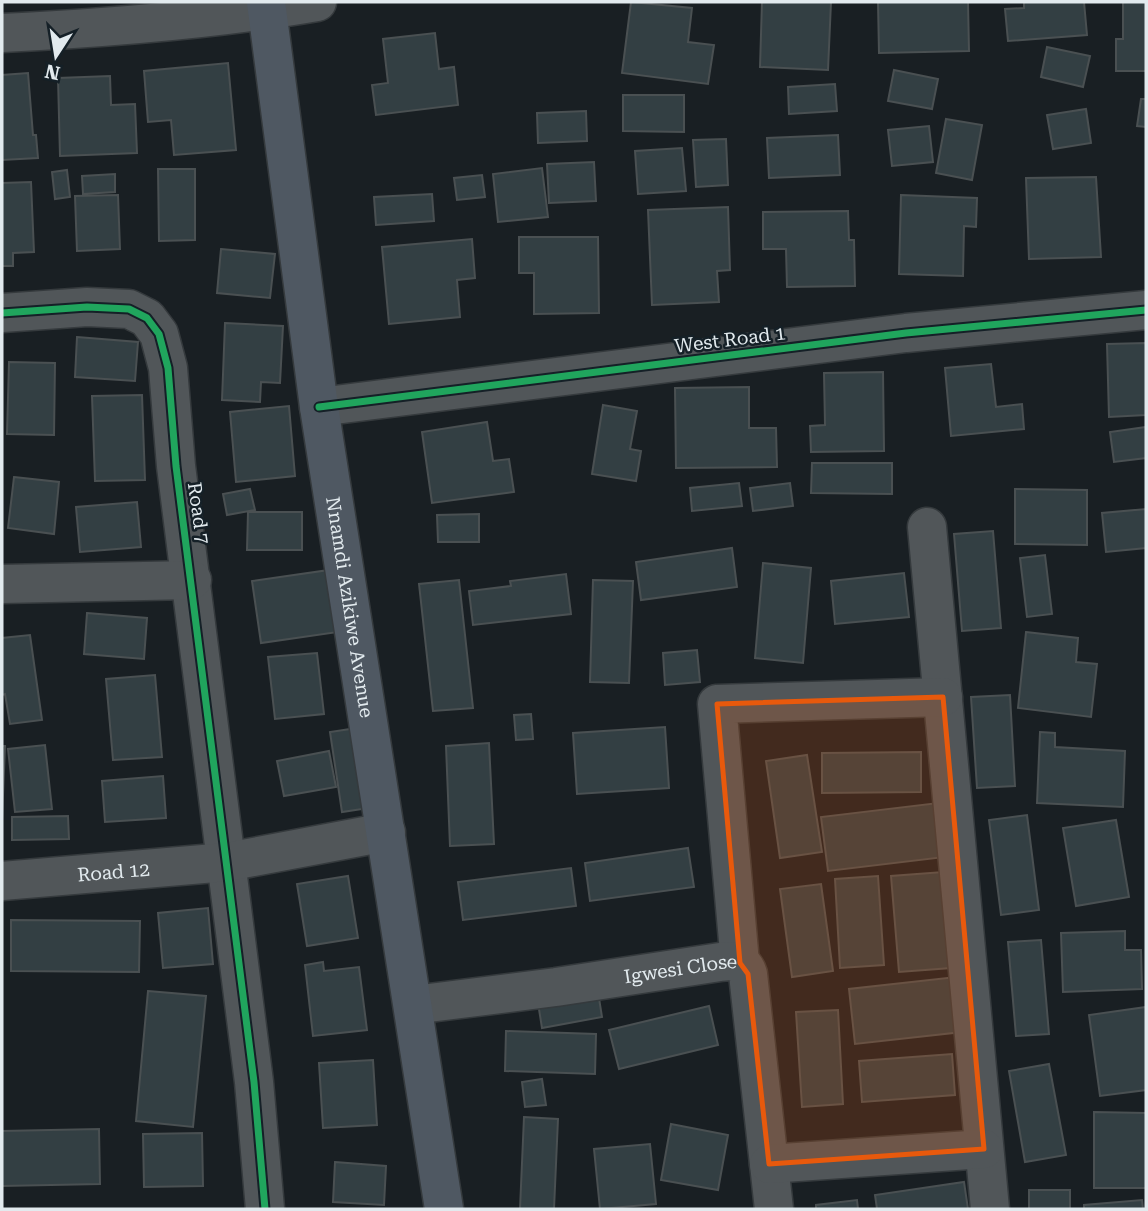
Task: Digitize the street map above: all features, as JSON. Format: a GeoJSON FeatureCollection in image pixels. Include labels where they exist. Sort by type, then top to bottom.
{"type":"FeatureCollection","features":[{"type":"Feature","properties":{"kind":"main road","name":"Nnamdi Azikiwe Avenue"},"geometry":{"type":"LineString","coordinates":[[266,6],[319,407],[444,1209]]}},
{"type":"Feature","properties":{"kind":"street"},"geometry":{"type":"LineString","coordinates":[[2,33],[114,27],[266,6],[317,2]]}},
{"type":"Feature","properties":{"kind":"street","name":"Road 7"},"geometry":{"type":"LineString","coordinates":[[2,313],[87,307],[129,309],[147,318],[159,334],[168,368],[176,466],[254,1082],[255,1208]]}},
{"type":"Feature","properties":{"kind":"street","name":"West Road 1"},"geometry":{"type":"LineString","coordinates":[[319,407],[906,333],[1146,310]]}},
{"type":"Feature","properties":{"kind":"street"},"geometry":{"type":"LineString","coordinates":[[927,527],[990,1209]]}},
{"type":"Feature","properties":{"kind":"street"},"geometry":{"type":"LineString","coordinates":[[2,584],[192,580]]}},
{"type":"Feature","properties":{"kind":"street"},"geometry":{"type":"LineString","coordinates":[[740,963],[717,704],[943,697]]}},
{"type":"Feature","properties":{"kind":"street","name":"Road 12"},"geometry":{"type":"LineString","coordinates":[[2,881],[227,862],[386,832]]}},
{"type":"Feature","properties":{"kind":"street","name":"Igwesi Close"},"geometry":{"type":"LineString","coordinates":[[413,1005],[720,962],[740,963],[746,967],[748,974],[774,1209]]}},
{"type":"Feature","properties":{"kind":"street"},"geometry":{"type":"LineString","coordinates":[[769,1164],[984,1149]]}},
{"type":"Feature","properties":{"kind":"highlighted area"},"geometry":{"type":"Polygon","coordinates":[[[943,697],[984,1149],[769,1164],[748,974],[740,963],[717,704],[943,697]]]}},
{"type":"Feature","properties":{"kind":"building"},"geometry":{"type":"Polygon","coordinates":[[[631,2],[692,8],[688,42],[714,45],[708,84],[622,73],[631,2]]]}},
{"type":"Feature","properties":{"kind":"building"},"geometry":{"type":"Polygon","coordinates":[[[762,2],[831,2],[828,70],[760,67],[762,2]]]}},
{"type":"Feature","properties":{"kind":"building"},"geometry":{"type":"Polygon","coordinates":[[[878,2],[968,2],[969,51],[879,53],[878,2]]]}},
{"type":"Feature","properties":{"kind":"building"},"geometry":{"type":"Polygon","coordinates":[[[1024,2],[1084,2],[1087,35],[1008,41],[1005,9],[1024,8],[1024,2]]]}},
{"type":"Feature","properties":{"kind":"building"},"geometry":{"type":"Polygon","coordinates":[[[1123,2],[1146,2],[1146,71],[1116,71],[1116,39],[1123,39],[1123,2]]]}},
{"type":"Feature","properties":{"kind":"building"},"geometry":{"type":"Polygon","coordinates":[[[435,33],[439,69],[454,67],[458,105],[376,115],[372,85],[388,83],[383,39],[435,33]]]}},
{"type":"Feature","properties":{"kind":"building"},"geometry":{"type":"Polygon","coordinates":[[[1047,47],[1090,56],[1083,87],[1041,77],[1047,47]]]}},
{"type":"Feature","properties":{"kind":"building"},"geometry":{"type":"Polygon","coordinates":[[[228,63],[236,150],[174,155],[171,120],[148,122],[144,71],[228,63]]]}},
{"type":"Feature","properties":{"kind":"building"},"geometry":{"type":"Polygon","coordinates":[[[894,70],[938,79],[932,109],[888,101],[894,70]]]}},
{"type":"Feature","properties":{"kind":"building"},"geometry":{"type":"Polygon","coordinates":[[[28,73],[33,135],[36,135],[38,158],[2,160],[2,75],[28,73]]]}},
{"type":"Feature","properties":{"kind":"building"},"geometry":{"type":"Polygon","coordinates":[[[110,76],[111,105],[135,104],[137,153],[60,156],[58,78],[110,76]]]}},
{"type":"Feature","properties":{"kind":"building"},"geometry":{"type":"Polygon","coordinates":[[[835,84],[837,111],[789,114],[788,87],[835,84]]]}},
{"type":"Feature","properties":{"kind":"building"},"geometry":{"type":"Polygon","coordinates":[[[623,95],[684,95],[684,132],[623,131],[623,95]]]}},
{"type":"Feature","properties":{"kind":"building"},"geometry":{"type":"Polygon","coordinates":[[[1141,99],[1146,99],[1146,127],[1137,126],[1141,99]]]}},
{"type":"Feature","properties":{"kind":"building"},"geometry":{"type":"Polygon","coordinates":[[[1086,109],[1091,143],[1053,149],[1047,115],[1086,109]]]}},
{"type":"Feature","properties":{"kind":"building"},"geometry":{"type":"Polygon","coordinates":[[[586,111],[587,141],[538,143],[537,113],[586,111]]]}},
{"type":"Feature","properties":{"kind":"building"},"geometry":{"type":"Polygon","coordinates":[[[946,119],[982,125],[972,180],[936,173],[946,119]]]}},
{"type":"Feature","properties":{"kind":"building"},"geometry":{"type":"Polygon","coordinates":[[[929,126],[933,162],[892,166],[888,130],[929,126]]]}},
{"type":"Feature","properties":{"kind":"building"},"geometry":{"type":"Polygon","coordinates":[[[838,135],[840,175],[769,178],[767,138],[838,135]]]}},
{"type":"Feature","properties":{"kind":"building"},"geometry":{"type":"Polygon","coordinates":[[[726,139],[728,185],[696,187],[693,140],[726,139]]]}},
{"type":"Feature","properties":{"kind":"building"},"geometry":{"type":"Polygon","coordinates":[[[682,148],[686,191],[638,194],[635,151],[682,148]]]}},
{"type":"Feature","properties":{"kind":"building"},"geometry":{"type":"Polygon","coordinates":[[[594,162],[596,201],[549,203],[547,164],[594,162]]]}},
{"type":"Feature","properties":{"kind":"building"},"geometry":{"type":"Polygon","coordinates":[[[542,168],[548,217],[498,222],[493,174],[542,168]]]}},
{"type":"Feature","properties":{"kind":"building"},"geometry":{"type":"Polygon","coordinates":[[[158,169],[195,169],[195,240],[159,241],[158,169]]]}},
{"type":"Feature","properties":{"kind":"building"},"geometry":{"type":"Polygon","coordinates":[[[67,170],[70,197],[55,199],[52,172],[67,170]]]}},
{"type":"Feature","properties":{"kind":"building"},"geometry":{"type":"Polygon","coordinates":[[[115,174],[115,192],[83,194],[82,176],[115,174]]]}},
{"type":"Feature","properties":{"kind":"building"},"geometry":{"type":"Polygon","coordinates":[[[482,175],[485,197],[457,200],[454,178],[482,175]]]}},
{"type":"Feature","properties":{"kind":"building"},"geometry":{"type":"Polygon","coordinates":[[[1096,177],[1101,257],[1029,259],[1026,178],[1096,177]]]}},
{"type":"Feature","properties":{"kind":"building"},"geometry":{"type":"Polygon","coordinates":[[[31,182],[34,252],[13,253],[13,266],[2,266],[2,183],[31,182]]]}},
{"type":"Feature","properties":{"kind":"building"},"geometry":{"type":"Polygon","coordinates":[[[432,194],[434,221],[376,225],[374,197],[432,194]]]}},
{"type":"Feature","properties":{"kind":"building"},"geometry":{"type":"Polygon","coordinates":[[[118,195],[120,249],[77,251],[75,196],[118,195]]]}},
{"type":"Feature","properties":{"kind":"building"},"geometry":{"type":"Polygon","coordinates":[[[901,195],[977,198],[976,227],[964,226],[963,276],[899,274],[901,195]]]}},
{"type":"Feature","properties":{"kind":"building"},"geometry":{"type":"Polygon","coordinates":[[[728,207],[730,270],[717,271],[719,302],[652,305],[648,210],[728,207]]]}},
{"type":"Feature","properties":{"kind":"building"},"geometry":{"type":"Polygon","coordinates":[[[848,211],[849,240],[854,240],[855,286],[787,287],[786,249],[763,249],[763,212],[848,211]]]}},
{"type":"Feature","properties":{"kind":"building"},"geometry":{"type":"Polygon","coordinates":[[[519,237],[598,237],[599,313],[534,314],[534,273],[519,273],[519,237]]]}},
{"type":"Feature","properties":{"kind":"building"},"geometry":{"type":"Polygon","coordinates":[[[472,239],[475,278],[457,280],[460,317],[389,324],[382,247],[472,239]]]}},
{"type":"Feature","properties":{"kind":"building"},"geometry":{"type":"Polygon","coordinates":[[[221,249],[275,254],[270,298],[217,293],[221,249]]]}},
{"type":"Feature","properties":{"kind":"building"},"geometry":{"type":"Polygon","coordinates":[[[225,323],[283,326],[280,383],[261,382],[260,402],[222,400],[225,323]]]}},
{"type":"Feature","properties":{"kind":"building"},"geometry":{"type":"Polygon","coordinates":[[[77,337],[138,342],[135,381],[75,377],[77,337]]]}},
{"type":"Feature","properties":{"kind":"building"},"geometry":{"type":"Polygon","coordinates":[[[1146,343],[1146,415],[1109,417],[1107,344],[1146,343]]]}},
{"type":"Feature","properties":{"kind":"building"},"geometry":{"type":"Polygon","coordinates":[[[9,362],[55,363],[54,435],[7,434],[9,362]]]}},
{"type":"Feature","properties":{"kind":"building"},"geometry":{"type":"Polygon","coordinates":[[[991,364],[996,407],[1022,404],[1024,429],[951,436],[945,368],[991,364]]]}},
{"type":"Feature","properties":{"kind":"building"},"geometry":{"type":"Polygon","coordinates":[[[883,372],[884,451],[811,452],[810,426],[825,425],[824,373],[883,372]]]}},
{"type":"Feature","properties":{"kind":"building"},"geometry":{"type":"Polygon","coordinates":[[[749,387],[749,428],[776,428],[777,467],[676,468],[675,388],[749,387]]]}},
{"type":"Feature","properties":{"kind":"building"},"geometry":{"type":"Polygon","coordinates":[[[142,395],[145,480],[95,481],[92,396],[142,395]]]}},
{"type":"Feature","properties":{"kind":"building"},"geometry":{"type":"Polygon","coordinates":[[[603,405],[637,411],[630,449],[641,451],[636,481],[592,474],[603,405]]]}},
{"type":"Feature","properties":{"kind":"building"},"geometry":{"type":"Polygon","coordinates":[[[289,406],[295,476],[236,482],[230,412],[289,406]]]}},
{"type":"Feature","properties":{"kind":"building"},"geometry":{"type":"Polygon","coordinates":[[[487,422],[493,461],[509,459],[514,492],[432,503],[422,432],[487,422]]]}},
{"type":"Feature","properties":{"kind":"building"},"geometry":{"type":"Polygon","coordinates":[[[1146,427],[1146,458],[1114,462],[1110,432],[1146,427]]]}},
{"type":"Feature","properties":{"kind":"building"},"geometry":{"type":"Polygon","coordinates":[[[812,463],[892,463],[892,494],[811,493],[812,463]]]}},
{"type":"Feature","properties":{"kind":"building"},"geometry":{"type":"Polygon","coordinates":[[[14,477],[59,482],[54,534],[8,528],[14,477]]]}},
{"type":"Feature","properties":{"kind":"building"},"geometry":{"type":"Polygon","coordinates":[[[739,483],[742,506],[692,511],[690,488],[739,483]]]}},
{"type":"Feature","properties":{"kind":"building"},"geometry":{"type":"Polygon","coordinates":[[[790,483],[793,506],[753,511],[750,488],[790,483]]]}},
{"type":"Feature","properties":{"kind":"building"},"geometry":{"type":"Polygon","coordinates":[[[250,489],[255,510],[227,515],[223,494],[250,489]]]}},
{"type":"Feature","properties":{"kind":"building"},"geometry":{"type":"Polygon","coordinates":[[[1015,489],[1087,490],[1087,545],[1015,544],[1015,489]]]}},
{"type":"Feature","properties":{"kind":"building"},"geometry":{"type":"Polygon","coordinates":[[[137,502],[141,547],[80,552],[76,507],[137,502]]]}},
{"type":"Feature","properties":{"kind":"building"},"geometry":{"type":"Polygon","coordinates":[[[1146,509],[1146,548],[1106,552],[1102,513],[1146,509]]]}},
{"type":"Feature","properties":{"kind":"building"},"geometry":{"type":"Polygon","coordinates":[[[248,512],[302,512],[302,550],[247,550],[248,512]]]}},
{"type":"Feature","properties":{"kind":"building"},"geometry":{"type":"Polygon","coordinates":[[[479,514],[479,542],[438,542],[437,515],[479,514]]]}},
{"type":"Feature","properties":{"kind":"building"},"geometry":{"type":"Polygon","coordinates":[[[993,531],[1001,628],[962,631],[954,534],[993,531]]]}},
{"type":"Feature","properties":{"kind":"building"},"geometry":{"type":"Polygon","coordinates":[[[732,548],[737,587],[641,600],[636,562],[732,548]]]}},
{"type":"Feature","properties":{"kind":"building"},"geometry":{"type":"Polygon","coordinates":[[[1045,555],[1052,614],[1027,617],[1020,558],[1045,555]]]}},
{"type":"Feature","properties":{"kind":"building"},"geometry":{"type":"Polygon","coordinates":[[[763,563],[811,568],[803,663],[755,658],[763,563]]]}},
{"type":"Feature","properties":{"kind":"building"},"geometry":{"type":"Polygon","coordinates":[[[329,570],[338,632],[261,643],[252,581],[329,570]]]}},
{"type":"Feature","properties":{"kind":"building"},"geometry":{"type":"Polygon","coordinates":[[[904,573],[909,617],[835,624],[831,581],[904,573]]]}},
{"type":"Feature","properties":{"kind":"building"},"geometry":{"type":"Polygon","coordinates":[[[566,574],[571,614],[473,625],[469,591],[511,586],[510,581],[566,574]]]}},
{"type":"Feature","properties":{"kind":"building"},"geometry":{"type":"Polygon","coordinates":[[[459,580],[473,708],[433,711],[419,584],[459,580]]]}},
{"type":"Feature","properties":{"kind":"building"},"geometry":{"type":"Polygon","coordinates":[[[593,580],[633,581],[629,683],[590,682],[593,580]]]}},
{"type":"Feature","properties":{"kind":"building"},"geometry":{"type":"Polygon","coordinates":[[[87,613],[147,618],[144,659],[84,654],[87,613]]]}},
{"type":"Feature","properties":{"kind":"building"},"geometry":{"type":"Polygon","coordinates":[[[1026,632],[1078,638],[1076,662],[1097,664],[1091,717],[1018,708],[1026,632]]]}},
{"type":"Feature","properties":{"kind":"building"},"geometry":{"type":"Polygon","coordinates":[[[30,635],[42,720],[10,724],[5,694],[2,695],[2,638],[30,635]]]}},
{"type":"Feature","properties":{"kind":"building"},"geometry":{"type":"Polygon","coordinates":[[[697,650],[700,682],[665,685],[663,653],[697,650]]]}},
{"type":"Feature","properties":{"kind":"building"},"geometry":{"type":"Polygon","coordinates":[[[317,653],[324,714],[275,719],[268,657],[317,653]]]}},
{"type":"Feature","properties":{"kind":"building"},"geometry":{"type":"Polygon","coordinates":[[[155,675],[162,757],[113,760],[106,679],[155,675]]]}},
{"type":"Feature","properties":{"kind":"building"},"geometry":{"type":"Polygon","coordinates":[[[1010,695],[1015,786],[977,788],[971,697],[1010,695]]]}},
{"type":"Feature","properties":{"kind":"building"},"geometry":{"type":"Polygon","coordinates":[[[531,714],[533,739],[516,740],[514,715],[531,714]]]}},
{"type":"Feature","properties":{"kind":"building"},"geometry":{"type":"Polygon","coordinates":[[[665,727],[669,788],[577,794],[573,733],[665,727]]]}},
{"type":"Feature","properties":{"kind":"building"},"geometry":{"type":"Polygon","coordinates":[[[357,728],[369,808],[342,812],[330,732],[357,728]]]}},
{"type":"Feature","properties":{"kind":"building"},"geometry":{"type":"Polygon","coordinates":[[[1040,732],[1055,733],[1055,747],[1125,751],[1123,807],[1037,803],[1040,732]]]}},
{"type":"Feature","properties":{"kind":"building"},"geometry":{"type":"Polygon","coordinates":[[[489,743],[494,844],[450,846],[446,746],[489,743]]]}},
{"type":"Feature","properties":{"kind":"building"},"geometry":{"type":"Polygon","coordinates":[[[45,745],[52,809],[15,812],[8,749],[45,745]]]}},
{"type":"Feature","properties":{"kind":"building"},"geometry":{"type":"Polygon","coordinates":[[[2,746],[5,746],[2,820],[2,746]]]}},
{"type":"Feature","properties":{"kind":"building"},"geometry":{"type":"Polygon","coordinates":[[[329,751],[336,787],[284,796],[277,761],[329,751]]]}},
{"type":"Feature","properties":{"kind":"building"},"geometry":{"type":"Polygon","coordinates":[[[921,752],[921,792],[822,793],[822,753],[921,752]]]}},
{"type":"Feature","properties":{"kind":"building"},"geometry":{"type":"Polygon","coordinates":[[[807,755],[822,852],[780,858],[766,761],[807,755]]]}},
{"type":"Feature","properties":{"kind":"building"},"geometry":{"type":"Polygon","coordinates":[[[163,776],[166,818],[105,822],[102,781],[163,776]]]}},
{"type":"Feature","properties":{"kind":"building"},"geometry":{"type":"Polygon","coordinates":[[[938,803],[945,857],[828,871],[821,817],[938,803]]]}},
{"type":"Feature","properties":{"kind":"building"},"geometry":{"type":"Polygon","coordinates":[[[1027,815],[1039,910],[1001,915],[989,820],[1027,815]]]}},
{"type":"Feature","properties":{"kind":"building"},"geometry":{"type":"Polygon","coordinates":[[[68,816],[69,839],[12,840],[12,817],[68,816]]]}},
{"type":"Feature","properties":{"kind":"building"},"geometry":{"type":"Polygon","coordinates":[[[1116,820],[1129,897],[1076,906],[1063,828],[1116,820]]]}},
{"type":"Feature","properties":{"kind":"building"},"geometry":{"type":"Polygon","coordinates":[[[688,848],[694,887],[590,901],[585,863],[688,848]]]}},
{"type":"Feature","properties":{"kind":"building"},"geometry":{"type":"Polygon","coordinates":[[[571,868],[576,906],[463,920],[458,882],[571,868]]]}},
{"type":"Feature","properties":{"kind":"building"},"geometry":{"type":"Polygon","coordinates":[[[943,872],[951,968],[899,972],[891,876],[943,872]]]}},
{"type":"Feature","properties":{"kind":"building"},"geometry":{"type":"Polygon","coordinates":[[[348,876],[358,938],[307,946],[297,884],[348,876]]]}},
{"type":"Feature","properties":{"kind":"building"},"geometry":{"type":"Polygon","coordinates":[[[878,876],[884,965],[840,968],[835,879],[878,876]]]}},
{"type":"Feature","properties":{"kind":"building"},"geometry":{"type":"Polygon","coordinates":[[[821,884],[833,971],[792,977],[780,889],[821,884]]]}},
{"type":"Feature","properties":{"kind":"building"},"geometry":{"type":"Polygon","coordinates":[[[208,908],[213,964],[163,968],[158,913],[208,908]]]}},
{"type":"Feature","properties":{"kind":"building"},"geometry":{"type":"Polygon","coordinates":[[[11,920],[140,921],[139,972],[11,971],[11,920]]]}},
{"type":"Feature","properties":{"kind":"building"},"geometry":{"type":"Polygon","coordinates":[[[1125,931],[1125,950],[1141,950],[1142,989],[1063,992],[1061,933],[1125,931]]]}},
{"type":"Feature","properties":{"kind":"building"},"geometry":{"type":"Polygon","coordinates":[[[1041,940],[1049,1034],[1016,1036],[1008,942],[1041,940]]]}},
{"type":"Feature","properties":{"kind":"building"},"geometry":{"type":"Polygon","coordinates":[[[323,962],[324,971],[359,967],[367,1030],[313,1036],[305,965],[323,962]]]}},
{"type":"Feature","properties":{"kind":"building"},"geometry":{"type":"Polygon","coordinates":[[[965,976],[971,1031],[855,1044],[849,989],[965,976]]]}},
{"type":"Feature","properties":{"kind":"building"},"geometry":{"type":"Polygon","coordinates":[[[148,991],[206,996],[193,1127],[136,1121],[148,991]]]}},
{"type":"Feature","properties":{"kind":"building"},"geometry":{"type":"Polygon","coordinates":[[[598,992],[602,1017],[542,1028],[538,1003],[598,992]]]}},
{"type":"Feature","properties":{"kind":"building"},"geometry":{"type":"Polygon","coordinates":[[[709,1006],[718,1045],[619,1069],[609,1030],[709,1006]]]}},
{"type":"Feature","properties":{"kind":"building"},"geometry":{"type":"Polygon","coordinates":[[[1146,1007],[1146,1090],[1100,1096],[1089,1015],[1146,1007]]]}},
{"type":"Feature","properties":{"kind":"building"},"geometry":{"type":"Polygon","coordinates":[[[838,1010],[843,1104],[802,1107],[796,1012],[838,1010]]]}},
{"type":"Feature","properties":{"kind":"building"},"geometry":{"type":"Polygon","coordinates":[[[506,1031],[596,1034],[595,1074],[505,1071],[506,1031]]]}},
{"type":"Feature","properties":{"kind":"building"},"geometry":{"type":"Polygon","coordinates":[[[952,1054],[955,1095],[862,1102],[859,1061],[952,1054]]]}},
{"type":"Feature","properties":{"kind":"building"},"geometry":{"type":"Polygon","coordinates":[[[373,1060],[377,1125],[323,1128],[319,1063],[373,1060]]]}},
{"type":"Feature","properties":{"kind":"building"},"geometry":{"type":"Polygon","coordinates":[[[1049,1064],[1066,1155],[1025,1162],[1009,1071],[1049,1064]]]}},
{"type":"Feature","properties":{"kind":"building"},"geometry":{"type":"Polygon","coordinates":[[[542,1079],[546,1105],[525,1107],[522,1082],[542,1079]]]}},
{"type":"Feature","properties":{"kind":"building"},"geometry":{"type":"Polygon","coordinates":[[[1094,1112],[1146,1113],[1146,1188],[1094,1188],[1094,1112]]]}},
{"type":"Feature","properties":{"kind":"building"},"geometry":{"type":"Polygon","coordinates":[[[524,1117],[558,1119],[554,1209],[520,1209],[524,1117]]]}},
{"type":"Feature","properties":{"kind":"building"},"geometry":{"type":"Polygon","coordinates":[[[671,1124],[728,1135],[718,1190],[661,1180],[671,1124]]]}},
{"type":"Feature","properties":{"kind":"building"},"geometry":{"type":"Polygon","coordinates":[[[99,1129],[100,1184],[2,1186],[2,1131],[99,1129]]]}},
{"type":"Feature","properties":{"kind":"building"},"geometry":{"type":"Polygon","coordinates":[[[202,1133],[203,1186],[144,1187],[143,1134],[202,1133]]]}},
{"type":"Feature","properties":{"kind":"building"},"geometry":{"type":"Polygon","coordinates":[[[650,1144],[656,1204],[600,1209],[594,1149],[650,1144]]]}},
{"type":"Feature","properties":{"kind":"building"},"geometry":{"type":"Polygon","coordinates":[[[335,1162],[386,1166],[384,1205],[333,1202],[335,1162]]]}},
{"type":"Feature","properties":{"kind":"building"},"geometry":{"type":"Polygon","coordinates":[[[964,1182],[968,1209],[877,1209],[875,1195],[964,1182]]]}},
{"type":"Feature","properties":{"kind":"building"},"geometry":{"type":"Polygon","coordinates":[[[1029,1190],[1070,1190],[1070,1209],[1029,1209],[1029,1190]]]}},
{"type":"Feature","properties":{"kind":"building"},"geometry":{"type":"Polygon","coordinates":[[[857,1200],[858,1209],[816,1209],[816,1205],[857,1200]]]}},
{"type":"Feature","properties":{"kind":"building"},"geometry":{"type":"Polygon","coordinates":[[[1142,1200],[1143,1209],[1084,1209],[1084,1205],[1142,1200]]]}},
{"type":"Feature","properties":{"kind":"cycle path"},"geometry":{"type":"LineString","coordinates":[[2,313],[87,307],[129,309],[147,318],[159,334],[168,368],[176,466],[254,1082],[265,1209]]}},
{"type":"Feature","properties":{"kind":"cycle path"},"geometry":{"type":"LineString","coordinates":[[319,407],[906,333],[1146,310]]}}]}
